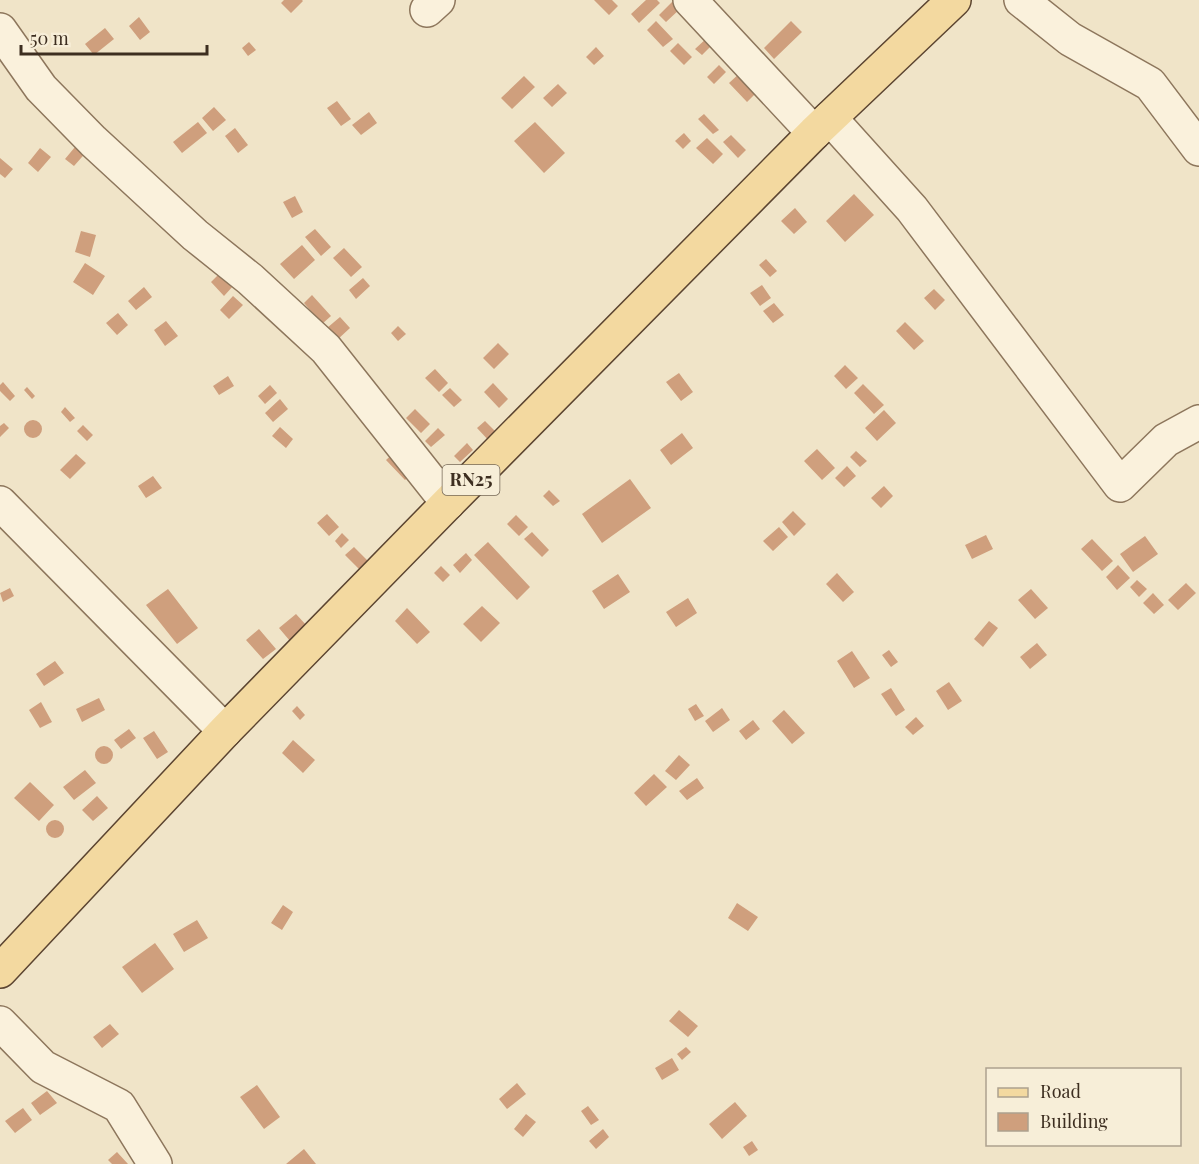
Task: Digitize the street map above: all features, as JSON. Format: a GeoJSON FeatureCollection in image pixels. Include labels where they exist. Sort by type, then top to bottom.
{"type":"FeatureCollection","features":[{"type":"Feature","properties":{"kind":"main road","name":"RN25"},"geometry":{"type":"LineString","coordinates":[[0,970],[225,732],[448,503],[822,125],[954,0]]}},
{"type":"Feature","properties":{"kind":"street"},"geometry":{"type":"LineString","coordinates":[[690,0],[912,209],[1120,485],[1166,440],[1199,422]]}},
{"type":"Feature","properties":{"kind":"street"},"geometry":{"type":"LineString","coordinates":[[1021,0],[1070,39],[1150,84],[1199,149]]}},
{"type":"Feature","properties":{"kind":"street"},"geometry":{"type":"LineString","coordinates":[[0,30],[41,88],[93,141],[195,235],[250,279],[326,349],[448,503]]}},
{"type":"Feature","properties":{"kind":"street"},"geometry":{"type":"LineString","coordinates":[[0,503],[225,732]]}},
{"type":"Feature","properties":{"kind":"street"},"geometry":{"type":"LineString","coordinates":[[0,1023],[43,1067],[118,1106],[156,1164]]}},
{"type":"Feature","properties":{"kind":"building"},"geometry":{"type":"Polygon","coordinates":[[[284,0],[303,1],[291,13],[281,3],[284,0]]]}},
{"type":"Feature","properties":{"kind":"building"},"geometry":{"type":"Polygon","coordinates":[[[594,0],[612,0],[618,6],[609,15],[594,0]]]}},
{"type":"Feature","properties":{"kind":"building"},"geometry":{"type":"Polygon","coordinates":[[[646,0],[657,0],[660,3],[639,23],[631,14],[646,0]]]}},
{"type":"Feature","properties":{"kind":"building"},"geometry":{"type":"Polygon","coordinates":[[[674,0],[681,8],[666,22],[659,15],[674,0]]]}},
{"type":"Feature","properties":{"kind":"building"},"geometry":{"type":"Polygon","coordinates":[[[139,17],[150,32],[140,40],[129,26],[139,17]]]}},
{"type":"Feature","properties":{"kind":"building"},"geometry":{"type":"Polygon","coordinates":[[[656,21],[673,39],[663,47],[647,30],[656,21]]]}},
{"type":"Feature","properties":{"kind":"building"},"geometry":{"type":"Polygon","coordinates":[[[791,21],[802,32],[774,59],[764,48],[791,21]]]}},
{"type":"Feature","properties":{"kind":"building"},"geometry":{"type":"Polygon","coordinates":[[[105,28],[114,39],[94,55],[85,44],[105,28]]]}},
{"type":"Feature","properties":{"kind":"building"},"geometry":{"type":"Polygon","coordinates":[[[708,37],[714,43],[702,55],[695,49],[708,37]]]}},
{"type":"Feature","properties":{"kind":"building"},"geometry":{"type":"Polygon","coordinates":[[[249,42],[256,50],[248,56],[242,48],[249,42]]]}},
{"type":"Feature","properties":{"kind":"building"},"geometry":{"type":"Polygon","coordinates":[[[678,43],[692,57],[684,65],[670,51],[678,43]]]}},
{"type":"Feature","properties":{"kind":"building"},"geometry":{"type":"Polygon","coordinates":[[[596,47],[604,56],[594,65],[586,57],[596,47]]]}},
{"type":"Feature","properties":{"kind":"building"},"geometry":{"type":"Polygon","coordinates":[[[719,65],[726,72],[714,84],[707,77],[719,65]]]}},
{"type":"Feature","properties":{"kind":"building"},"geometry":{"type":"Polygon","coordinates":[[[740,73],[758,91],[747,102],[729,83],[740,73]]]}},
{"type":"Feature","properties":{"kind":"building"},"geometry":{"type":"Polygon","coordinates":[[[524,76],[535,87],[512,109],[501,98],[524,76]]]}},
{"type":"Feature","properties":{"kind":"building"},"geometry":{"type":"Polygon","coordinates":[[[558,84],[567,93],[552,107],[543,98],[558,84]]]}},
{"type":"Feature","properties":{"kind":"building"},"geometry":{"type":"Polygon","coordinates":[[[337,101],[351,119],[341,126],[327,108],[337,101]]]}},
{"type":"Feature","properties":{"kind":"building"},"geometry":{"type":"Polygon","coordinates":[[[214,107],[226,120],[213,131],[202,118],[214,107]]]}},
{"type":"Feature","properties":{"kind":"building"},"geometry":{"type":"Polygon","coordinates":[[[369,112],[377,123],[361,135],[352,125],[369,112]]]}},
{"type":"Feature","properties":{"kind":"building"},"geometry":{"type":"Polygon","coordinates":[[[704,114],[719,130],[713,134],[698,119],[704,114]]]}},
{"type":"Feature","properties":{"kind":"building"},"geometry":{"type":"Polygon","coordinates":[[[198,122],[207,133],[182,153],[173,142],[198,122]]]}},
{"type":"Feature","properties":{"kind":"building"},"geometry":{"type":"Polygon","coordinates":[[[535,122],[565,153],[544,173],[514,141],[535,122]]]}},
{"type":"Feature","properties":{"kind":"building"},"geometry":{"type":"Polygon","coordinates":[[[235,128],[248,145],[238,153],[225,136],[235,128]]]}},
{"type":"Feature","properties":{"kind":"building"},"geometry":{"type":"Polygon","coordinates":[[[684,133],[691,141],[683,149],[675,141],[684,133]]]}},
{"type":"Feature","properties":{"kind":"building"},"geometry":{"type":"Polygon","coordinates":[[[731,135],[746,150],[738,158],[723,142],[731,135]]]}},
{"type":"Feature","properties":{"kind":"building"},"geometry":{"type":"Polygon","coordinates":[[[707,138],[723,154],[713,164],[696,148],[707,138]]]}},
{"type":"Feature","properties":{"kind":"building"},"geometry":{"type":"Polygon","coordinates":[[[80,141],[89,149],[74,166],[65,159],[80,141]]]}},
{"type":"Feature","properties":{"kind":"building"},"geometry":{"type":"Polygon","coordinates":[[[40,148],[51,157],[38,172],[28,163],[40,148]]]}},
{"type":"Feature","properties":{"kind":"building"},"geometry":{"type":"Polygon","coordinates":[[[0,158],[13,169],[5,178],[0,174],[0,158]]]}},
{"type":"Feature","properties":{"kind":"building"},"geometry":{"type":"Polygon","coordinates":[[[854,194],[874,215],[845,242],[826,221],[854,194]]]}},
{"type":"Feature","properties":{"kind":"building"},"geometry":{"type":"Polygon","coordinates":[[[295,196],[303,212],[292,218],[283,202],[295,196]]]}},
{"type":"Feature","properties":{"kind":"building"},"geometry":{"type":"Polygon","coordinates":[[[795,208],[807,222],[794,234],[781,221],[795,208]]]}},
{"type":"Feature","properties":{"kind":"building"},"geometry":{"type":"Polygon","coordinates":[[[315,229],[331,247],[321,256],[305,237],[315,229]]]}},
{"type":"Feature","properties":{"kind":"building"},"geometry":{"type":"Polygon","coordinates":[[[81,231],[96,235],[90,257],[75,252],[81,231]]]}},
{"type":"Feature","properties":{"kind":"building"},"geometry":{"type":"Polygon","coordinates":[[[302,245],[315,260],[294,279],[280,264],[302,245]]]}},
{"type":"Feature","properties":{"kind":"building"},"geometry":{"type":"Polygon","coordinates":[[[344,248],[362,267],[351,277],[333,258],[344,248]]]}},
{"type":"Feature","properties":{"kind":"building"},"geometry":{"type":"Polygon","coordinates":[[[766,259],[777,271],[770,277],[759,265],[766,259]]]}},
{"type":"Feature","properties":{"kind":"building"},"geometry":{"type":"Polygon","coordinates":[[[85,263],[105,276],[93,295],[73,282],[85,263]]]}},
{"type":"Feature","properties":{"kind":"building"},"geometry":{"type":"Polygon","coordinates":[[[221,272],[234,285],[224,296],[211,282],[221,272]]]}},
{"type":"Feature","properties":{"kind":"building"},"geometry":{"type":"Polygon","coordinates":[[[363,278],[370,286],[356,299],[349,290],[363,278]]]}},
{"type":"Feature","properties":{"kind":"building"},"geometry":{"type":"Polygon","coordinates":[[[762,285],[771,298],[760,306],[750,293],[762,285]]]}},
{"type":"Feature","properties":{"kind":"building"},"geometry":{"type":"Polygon","coordinates":[[[144,287],[152,297],[136,310],[128,301],[144,287]]]}},
{"type":"Feature","properties":{"kind":"building"},"geometry":{"type":"Polygon","coordinates":[[[934,289],[945,300],[935,310],[924,298],[934,289]]]}},
{"type":"Feature","properties":{"kind":"building"},"geometry":{"type":"Polygon","coordinates":[[[312,295],[331,316],[322,324],[304,303],[312,295]]]}},
{"type":"Feature","properties":{"kind":"building"},"geometry":{"type":"Polygon","coordinates":[[[233,296],[243,305],[229,319],[220,310],[233,296]]]}},
{"type":"Feature","properties":{"kind":"building"},"geometry":{"type":"Polygon","coordinates":[[[774,303],[784,315],[773,323],[763,311],[774,303]]]}},
{"type":"Feature","properties":{"kind":"building"},"geometry":{"type":"Polygon","coordinates":[[[118,313],[128,325],[117,335],[106,323],[118,313]]]}},
{"type":"Feature","properties":{"kind":"building"},"geometry":{"type":"Polygon","coordinates":[[[340,317],[350,328],[337,340],[327,328],[340,317]]]}},
{"type":"Feature","properties":{"kind":"building"},"geometry":{"type":"Polygon","coordinates":[[[166,321],[178,336],[165,346],[154,330],[166,321]]]}},
{"type":"Feature","properties":{"kind":"building"},"geometry":{"type":"Polygon","coordinates":[[[905,322],[924,341],[914,350],[896,331],[905,322]]]}},
{"type":"Feature","properties":{"kind":"building"},"geometry":{"type":"Polygon","coordinates":[[[398,326],[406,334],[398,341],[391,333],[398,326]]]}},
{"type":"Feature","properties":{"kind":"building"},"geometry":{"type":"Polygon","coordinates":[[[498,343],[509,354],[494,369],[483,358],[498,343]]]}},
{"type":"Feature","properties":{"kind":"building"},"geometry":{"type":"Polygon","coordinates":[[[845,365],[858,378],[846,389],[834,376],[845,365]]]}},
{"type":"Feature","properties":{"kind":"building"},"geometry":{"type":"Polygon","coordinates":[[[435,369],[448,383],[439,392],[425,378],[435,369]]]}},
{"type":"Feature","properties":{"kind":"building"},"geometry":{"type":"Polygon","coordinates":[[[679,373],[693,392],[681,401],[666,382],[679,373]]]}},
{"type":"Feature","properties":{"kind":"building"},"geometry":{"type":"Polygon","coordinates":[[[228,376],[234,386],[219,395],[213,386],[228,376]]]}},
{"type":"Feature","properties":{"kind":"building"},"geometry":{"type":"Polygon","coordinates":[[[3,382],[15,396],[10,401],[0,391],[0,385],[3,382]]]}},
{"type":"Feature","properties":{"kind":"building"},"geometry":{"type":"Polygon","coordinates":[[[493,383],[508,399],[499,408],[484,392],[493,383]]]}},
{"type":"Feature","properties":{"kind":"building"},"geometry":{"type":"Polygon","coordinates":[[[863,384],[884,405],[874,414],[854,393],[863,384]]]}},
{"type":"Feature","properties":{"kind":"building"},"geometry":{"type":"Polygon","coordinates":[[[270,385],[277,393],[265,404],[258,396],[270,385]]]}},
{"type":"Feature","properties":{"kind":"building"},"geometry":{"type":"Polygon","coordinates":[[[27,387],[35,396],[32,399],[24,390],[27,387]]]}},
{"type":"Feature","properties":{"kind":"building"},"geometry":{"type":"Polygon","coordinates":[[[450,388],[462,400],[454,407],[442,395],[450,388]]]}},
{"type":"Feature","properties":{"kind":"building"},"geometry":{"type":"Polygon","coordinates":[[[280,399],[288,409],[273,422],[265,413],[280,399]]]}},
{"type":"Feature","properties":{"kind":"building"},"geometry":{"type":"Polygon","coordinates":[[[65,407],[75,418],[70,422],[61,412],[65,407]]]}},
{"type":"Feature","properties":{"kind":"building"},"geometry":{"type":"Polygon","coordinates":[[[415,409],[430,424],[421,433],[406,418],[415,409]]]}},
{"type":"Feature","properties":{"kind":"building"},"geometry":{"type":"Polygon","coordinates":[[[884,410],[896,423],[877,441],[865,428],[884,410]]]}},
{"type":"Feature","properties":{"kind":"building"},"geometry":{"type":"Polygon","coordinates":[[[33,420],[39,423],[42,429],[39,435],[33,438],[27,435],[24,429],[27,423],[33,420]]]}},
{"type":"Feature","properties":{"kind":"building"},"geometry":{"type":"Polygon","coordinates":[[[485,421],[499,435],[491,443],[477,428],[485,421]]]}},
{"type":"Feature","properties":{"kind":"building"},"geometry":{"type":"Polygon","coordinates":[[[4,423],[9,428],[0,437],[0,426],[4,423]]]}},
{"type":"Feature","properties":{"kind":"building"},"geometry":{"type":"Polygon","coordinates":[[[83,425],[93,435],[87,441],[77,431],[83,425]]]}},
{"type":"Feature","properties":{"kind":"building"},"geometry":{"type":"Polygon","coordinates":[[[280,427],[293,439],[286,448],[272,436],[280,427]]]}},
{"type":"Feature","properties":{"kind":"building"},"geometry":{"type":"Polygon","coordinates":[[[438,428],[445,435],[431,447],[425,441],[438,428]]]}},
{"type":"Feature","properties":{"kind":"building"},"geometry":{"type":"Polygon","coordinates":[[[682,433],[693,448],[671,465],[660,450],[682,433]]]}},
{"type":"Feature","properties":{"kind":"building"},"geometry":{"type":"Polygon","coordinates":[[[467,443],[473,450],[460,462],[454,456],[467,443]]]}},
{"type":"Feature","properties":{"kind":"building"},"geometry":{"type":"Polygon","coordinates":[[[817,449],[835,468],[822,480],[804,461],[817,449]]]}},
{"type":"Feature","properties":{"kind":"building"},"geometry":{"type":"Polygon","coordinates":[[[856,451],[867,461],[860,467],[850,457],[856,451]]]}},
{"type":"Feature","properties":{"kind":"building"},"geometry":{"type":"Polygon","coordinates":[[[395,452],[414,471],[405,480],[386,460],[395,452]]]}},
{"type":"Feature","properties":{"kind":"building"},"geometry":{"type":"Polygon","coordinates":[[[76,454],[86,463],[70,479],[60,470],[76,454]]]}},
{"type":"Feature","properties":{"kind":"building"},"geometry":{"type":"Polygon","coordinates":[[[847,466],[856,476],[844,487],[835,478],[847,466]]]}},
{"type":"Feature","properties":{"kind":"building"},"geometry":{"type":"Polygon","coordinates":[[[153,476],[162,488],[146,498],[138,486],[153,476]]]}},
{"type":"Feature","properties":{"kind":"building"},"geometry":{"type":"Polygon","coordinates":[[[630,479],[651,508],[602,543],[582,514],[630,479]]]}},
{"type":"Feature","properties":{"kind":"building"},"geometry":{"type":"Polygon","coordinates":[[[884,486],[893,496],[881,508],[871,498],[884,486]]]}},
{"type":"Feature","properties":{"kind":"building"},"geometry":{"type":"Polygon","coordinates":[[[549,490],[560,501],[553,506],[543,496],[549,490]]]}},
{"type":"Feature","properties":{"kind":"building"},"geometry":{"type":"Polygon","coordinates":[[[793,511],[806,524],[794,536],[782,522],[793,511]]]}},
{"type":"Feature","properties":{"kind":"building"},"geometry":{"type":"Polygon","coordinates":[[[327,514],[339,527],[329,536],[317,523],[327,514]]]}},
{"type":"Feature","properties":{"kind":"building"},"geometry":{"type":"Polygon","coordinates":[[[516,515],[528,527],[519,536],[507,524],[516,515]]]}},
{"type":"Feature","properties":{"kind":"building"},"geometry":{"type":"Polygon","coordinates":[[[779,527],[788,537],[773,551],[763,541],[779,527]]]}},
{"type":"Feature","properties":{"kind":"building"},"geometry":{"type":"Polygon","coordinates":[[[532,532],[549,550],[542,557],[524,539],[532,532]]]}},
{"type":"Feature","properties":{"kind":"building"},"geometry":{"type":"Polygon","coordinates":[[[342,533],[349,540],[341,548],[335,541],[342,533]]]}},
{"type":"Feature","properties":{"kind":"building"},"geometry":{"type":"Polygon","coordinates":[[[986,535],[993,549],[972,559],[965,545],[986,535]]]}},
{"type":"Feature","properties":{"kind":"building"},"geometry":{"type":"Polygon","coordinates":[[[1145,536],[1158,554],[1133,572],[1120,554],[1145,536]]]}},
{"type":"Feature","properties":{"kind":"building"},"geometry":{"type":"Polygon","coordinates":[[[1092,539],[1113,561],[1102,571],[1081,549],[1092,539]]]}},
{"type":"Feature","properties":{"kind":"building"},"geometry":{"type":"Polygon","coordinates":[[[488,542],[530,587],[517,600],[474,555],[488,542]]]}},
{"type":"Feature","properties":{"kind":"building"},"geometry":{"type":"Polygon","coordinates":[[[354,547],[369,562],[360,570],[345,555],[354,547]]]}},
{"type":"Feature","properties":{"kind":"building"},"geometry":{"type":"Polygon","coordinates":[[[466,553],[472,560],[460,573],[453,565],[466,553]]]}},
{"type":"Feature","properties":{"kind":"building"},"geometry":{"type":"Polygon","coordinates":[[[1118,565],[1130,578],[1117,590],[1106,577],[1118,565]]]}},
{"type":"Feature","properties":{"kind":"building"},"geometry":{"type":"Polygon","coordinates":[[[441,566],[450,575],[443,582],[434,573],[441,566]]]}},
{"type":"Feature","properties":{"kind":"building"},"geometry":{"type":"Polygon","coordinates":[[[837,573],[854,592],[843,602],[826,584],[837,573]]]}},
{"type":"Feature","properties":{"kind":"building"},"geometry":{"type":"Polygon","coordinates":[[[618,574],[630,592],[604,609],[592,591],[618,574]]]}},
{"type":"Feature","properties":{"kind":"building"},"geometry":{"type":"Polygon","coordinates":[[[1137,580],[1147,589],[1139,597],[1130,587],[1137,580]]]}},
{"type":"Feature","properties":{"kind":"building"},"geometry":{"type":"Polygon","coordinates":[[[1186,583],[1196,593],[1178,610],[1168,600],[1186,583]]]}},
{"type":"Feature","properties":{"kind":"building"},"geometry":{"type":"Polygon","coordinates":[[[10,588],[14,596],[3,602],[0,593],[10,588]]]}},
{"type":"Feature","properties":{"kind":"building"},"geometry":{"type":"Polygon","coordinates":[[[168,589],[198,628],[177,644],[146,605],[168,589]]]}},
{"type":"Feature","properties":{"kind":"building"},"geometry":{"type":"Polygon","coordinates":[[[1031,589],[1048,608],[1035,619],[1018,600],[1031,589]]]}},
{"type":"Feature","properties":{"kind":"building"},"geometry":{"type":"Polygon","coordinates":[[[1153,593],[1164,605],[1154,614],[1143,603],[1153,593]]]}},
{"type":"Feature","properties":{"kind":"building"},"geometry":{"type":"Polygon","coordinates":[[[688,598],[697,613],[676,627],[666,612],[688,598]]]}},
{"type":"Feature","properties":{"kind":"building"},"geometry":{"type":"Polygon","coordinates":[[[482,606],[500,623],[481,642],[463,624],[482,606]]]}},
{"type":"Feature","properties":{"kind":"building"},"geometry":{"type":"Polygon","coordinates":[[[407,608],[430,632],[417,644],[395,621],[407,608]]]}},
{"type":"Feature","properties":{"kind":"building"},"geometry":{"type":"Polygon","coordinates":[[[296,614],[307,626],[290,641],[279,628],[296,614]]]}},
{"type":"Feature","properties":{"kind":"building"},"geometry":{"type":"Polygon","coordinates":[[[989,621],[998,628],[983,647],[974,639],[989,621]]]}},
{"type":"Feature","properties":{"kind":"building"},"geometry":{"type":"Polygon","coordinates":[[[259,629],[276,649],[263,659],[246,640],[259,629]]]}},
{"type":"Feature","properties":{"kind":"building"},"geometry":{"type":"Polygon","coordinates":[[[1037,643],[1047,655],[1030,669],[1020,657],[1037,643]]]}},
{"type":"Feature","properties":{"kind":"building"},"geometry":{"type":"Polygon","coordinates":[[[889,650],[898,662],[891,667],[882,655],[889,650]]]}},
{"type":"Feature","properties":{"kind":"building"},"geometry":{"type":"Polygon","coordinates":[[[852,651],[870,678],[854,688],[837,661],[852,651]]]}},
{"type":"Feature","properties":{"kind":"building"},"geometry":{"type":"Polygon","coordinates":[[[55,661],[64,673],[44,686],[36,674],[55,661]]]}},
{"type":"Feature","properties":{"kind":"building"},"geometry":{"type":"Polygon","coordinates":[[[949,682],[962,701],[948,710],[936,691],[949,682]]]}},
{"type":"Feature","properties":{"kind":"building"},"geometry":{"type":"Polygon","coordinates":[[[891,688],[905,710],[896,716],[881,694],[891,688]]]}},
{"type":"Feature","properties":{"kind":"building"},"geometry":{"type":"Polygon","coordinates":[[[99,698],[105,710],[82,722],[76,709],[99,698]]]}},
{"type":"Feature","properties":{"kind":"building"},"geometry":{"type":"Polygon","coordinates":[[[41,702],[52,722],[40,728],[29,710],[41,702]]]}},
{"type":"Feature","properties":{"kind":"building"},"geometry":{"type":"Polygon","coordinates":[[[696,704],[704,716],[695,721],[688,709],[696,704]]]}},
{"type":"Feature","properties":{"kind":"building"},"geometry":{"type":"Polygon","coordinates":[[[297,706],[305,715],[300,720],[292,711],[297,706]]]}},
{"type":"Feature","properties":{"kind":"building"},"geometry":{"type":"Polygon","coordinates":[[[722,708],[730,720],[713,732],[705,721],[722,708]]]}},
{"type":"Feature","properties":{"kind":"building"},"geometry":{"type":"Polygon","coordinates":[[[784,710],[805,733],[792,744],[772,721],[784,710]]]}},
{"type":"Feature","properties":{"kind":"building"},"geometry":{"type":"Polygon","coordinates":[[[916,717],[924,726],[913,735],[905,727],[916,717]]]}},
{"type":"Feature","properties":{"kind":"building"},"geometry":{"type":"Polygon","coordinates":[[[753,720],[760,729],[746,740],[739,731],[753,720]]]}},
{"type":"Feature","properties":{"kind":"building"},"geometry":{"type":"Polygon","coordinates":[[[129,729],[136,738],[121,749],[114,740],[129,729]]]}},
{"type":"Feature","properties":{"kind":"building"},"geometry":{"type":"Polygon","coordinates":[[[154,731],[168,752],[157,759],[143,738],[154,731]]]}},
{"type":"Feature","properties":{"kind":"building"},"geometry":{"type":"Polygon","coordinates":[[[293,740],[315,760],[303,773],[282,753],[293,740]]]}},
{"type":"Feature","properties":{"kind":"building"},"geometry":{"type":"Polygon","coordinates":[[[104,746],[110,749],[113,755],[110,761],[104,764],[98,761],[95,755],[98,749],[104,746]]]}},
{"type":"Feature","properties":{"kind":"building"},"geometry":{"type":"Polygon","coordinates":[[[679,755],[690,765],[676,780],[665,771],[679,755]]]}},
{"type":"Feature","properties":{"kind":"building"},"geometry":{"type":"Polygon","coordinates":[[[85,770],[96,783],[74,800],[63,787],[85,770]]]}},
{"type":"Feature","properties":{"kind":"building"},"geometry":{"type":"Polygon","coordinates":[[[654,774],[667,787],[646,806],[634,793],[654,774]]]}},
{"type":"Feature","properties":{"kind":"building"},"geometry":{"type":"Polygon","coordinates":[[[697,778],[704,788],[687,800],[679,791],[697,778]]]}},
{"type":"Feature","properties":{"kind":"building"},"geometry":{"type":"Polygon","coordinates":[[[30,782],[54,805],[39,821],[14,798],[30,782]]]}},
{"type":"Feature","properties":{"kind":"building"},"geometry":{"type":"Polygon","coordinates":[[[97,796],[108,808],[93,821],[82,810],[97,796]]]}},
{"type":"Feature","properties":{"kind":"building"},"geometry":{"type":"Polygon","coordinates":[[[55,820],[61,823],[64,829],[61,835],[55,838],[49,835],[46,829],[49,823],[55,820]]]}},
{"type":"Feature","properties":{"kind":"building"},"geometry":{"type":"Polygon","coordinates":[[[737,903],[758,917],[748,931],[728,918],[737,903]]]}},
{"type":"Feature","properties":{"kind":"building"},"geometry":{"type":"Polygon","coordinates":[[[283,905],[293,912],[282,930],[271,923],[283,905]]]}},
{"type":"Feature","properties":{"kind":"building"},"geometry":{"type":"Polygon","coordinates":[[[197,920],[208,938],[184,952],[173,934],[197,920]]]}},
{"type":"Feature","properties":{"kind":"building"},"geometry":{"type":"Polygon","coordinates":[[[155,943],[174,969],[142,993],[122,967],[155,943]]]}},
{"type":"Feature","properties":{"kind":"building"},"geometry":{"type":"Polygon","coordinates":[[[679,1010],[698,1026],[688,1037],[669,1021],[679,1010]]]}},
{"type":"Feature","properties":{"kind":"building"},"geometry":{"type":"Polygon","coordinates":[[[110,1024],[119,1034],[102,1048],[93,1037],[110,1024]]]}},
{"type":"Feature","properties":{"kind":"building"},"geometry":{"type":"Polygon","coordinates":[[[686,1047],[691,1052],[682,1060],[677,1054],[686,1047]]]}},
{"type":"Feature","properties":{"kind":"building"},"geometry":{"type":"Polygon","coordinates":[[[672,1058],[679,1070],[662,1080],[655,1068],[672,1058]]]}},
{"type":"Feature","properties":{"kind":"building"},"geometry":{"type":"Polygon","coordinates":[[[517,1083],[526,1094],[507,1109],[499,1099],[517,1083]]]}},
{"type":"Feature","properties":{"kind":"building"},"geometry":{"type":"Polygon","coordinates":[[[257,1085],[280,1117],[264,1129],[240,1097],[257,1085]]]}},
{"type":"Feature","properties":{"kind":"building"},"geometry":{"type":"Polygon","coordinates":[[[47,1091],[57,1103],[40,1115],[31,1103],[47,1091]]]}},
{"type":"Feature","properties":{"kind":"building"},"geometry":{"type":"Polygon","coordinates":[[[735,1102],[747,1116],[722,1139],[709,1124],[735,1102]]]}},
{"type":"Feature","properties":{"kind":"building"},"geometry":{"type":"Polygon","coordinates":[[[588,1106],[599,1120],[591,1125],[581,1111],[588,1106]]]}},
{"type":"Feature","properties":{"kind":"building"},"geometry":{"type":"Polygon","coordinates":[[[23,1108],[32,1120],[15,1133],[5,1121],[23,1108]]]}},
{"type":"Feature","properties":{"kind":"building"},"geometry":{"type":"Polygon","coordinates":[[[526,1114],[536,1122],[523,1137],[514,1129],[526,1114]]]}},
{"type":"Feature","properties":{"kind":"building"},"geometry":{"type":"Polygon","coordinates":[[[603,1129],[609,1137],[596,1149],[589,1141],[603,1129]]]}},
{"type":"Feature","properties":{"kind":"building"},"geometry":{"type":"Polygon","coordinates":[[[752,1141],[758,1150],[749,1156],[743,1147],[752,1141]]]}},
{"type":"Feature","properties":{"kind":"building"},"geometry":{"type":"Polygon","coordinates":[[[304,1149],[316,1164],[286,1164],[304,1149]]]}},
{"type":"Feature","properties":{"kind":"building"},"geometry":{"type":"Polygon","coordinates":[[[117,1152],[128,1164],[112,1164],[108,1160],[117,1152]]]}}]}
